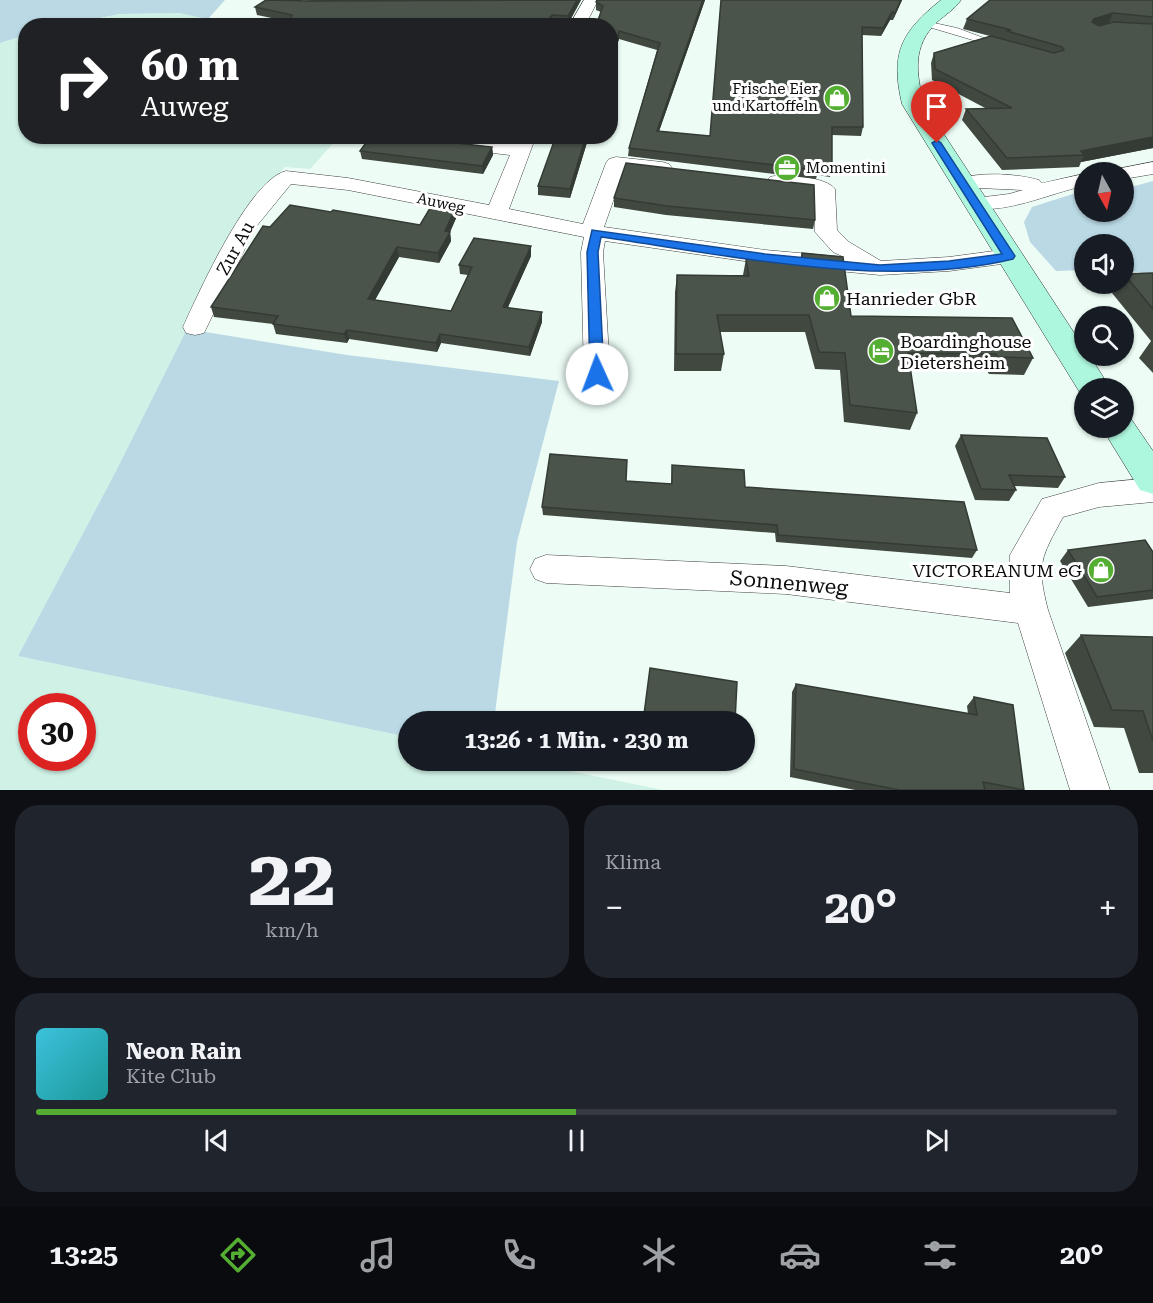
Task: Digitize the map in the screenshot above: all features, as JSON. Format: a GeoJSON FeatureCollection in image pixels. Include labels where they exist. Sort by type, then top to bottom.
{"type":"FeatureCollection","features":[{"type":"Feature","properties":{"kind":"main road"},"geometry":{"type":"LineString","coordinates":[[952,0],[925,23],[910,45],[905,72],[912,104],[1088,378]]}},
{"type":"Feature","properties":{"kind":"main road"},"geometry":{"type":"LineString","coordinates":[[1126,438],[1153,480]]}},
{"type":"Feature","properties":{"kind":"street"},"geometry":{"type":"LineString","coordinates":[[581,18],[591,0]]}},
{"type":"Feature","properties":{"kind":"street"},"geometry":{"type":"LineString","coordinates":[[496,214],[524,144]]}},
{"type":"Feature","properties":{"kind":"street"},"geometry":{"type":"LineString","coordinates":[[597,374],[593,232],[616,163],[687,171]]}},
{"type":"Feature","properties":{"kind":"street"},"geometry":{"type":"LineString","coordinates":[[1134,171],[1153,168]]}},
{"type":"Feature","properties":{"kind":"street","name":"Auweg"},"geometry":{"type":"LineString","coordinates":[[286,177],[348,184],[593,232],[765,257],[880,268],[949,264],[1009,256]]}},
{"type":"Feature","properties":{"kind":"street","name":"Zur Au"},"geometry":{"type":"LineString","coordinates":[[195,327],[235,243],[270,192],[286,177]]}},
{"type":"Feature","properties":{"kind":"street"},"geometry":{"type":"LineString","coordinates":[[759,179],[818,186],[825,189],[826,232],[841,247],[880,268]]}},
{"type":"Feature","properties":{"kind":"street"},"geometry":{"type":"LineString","coordinates":[[969,193],[1011,200],[1074,182]]}},
{"type":"Feature","properties":{"kind":"street"},"geometry":{"type":"LineString","coordinates":[[1090,790],[1031,610],[1025,585],[1026,555],[1053,508],[1099,495],[1153,490]]}},
{"type":"Feature","properties":{"kind":"street","name":"Sonnenweg"},"geometry":{"type":"LineString","coordinates":[[546,569],[786,580],[1031,610]]}},
{"type":"Feature","properties":{"kind":"lane"},"geometry":{"type":"LineString","coordinates":[[925,23],[1008,47]]}},
{"type":"Feature","properties":{"kind":"green space"},"geometry":{"type":"Polygon","coordinates":[[[179,13],[209,18],[101,18],[120,14],[179,13]]]}},
{"type":"Feature","properties":{"kind":"green space"},"geometry":{"type":"Polygon","coordinates":[[[18,37],[18,144],[333,144],[310,169],[285,167],[261,191],[18,656],[398,735],[398,771],[570,771],[663,790],[0,790],[0,43],[18,37]]]}},
{"type":"Feature","properties":{"kind":"shaded area"},"geometry":{"type":"Polygon","coordinates":[[[0,0],[225,0],[209,18],[179,13],[120,14],[100,18],[18,18],[18,37],[0,43],[0,0]]]}},
{"type":"Feature","properties":{"kind":"shaded area"},"geometry":{"type":"Polygon","coordinates":[[[1153,181],[1153,278],[1134,272],[1134,234],[1074,234],[1074,270],[1056,271],[1030,242],[1024,222],[1032,207],[1074,194],[1074,222],[1134,222],[1134,186],[1153,181]]]}},
{"type":"Feature","properties":{"kind":"shaded area"},"geometry":{"type":"Polygon","coordinates":[[[187,329],[347,355],[559,381],[517,542],[495,711],[398,711],[398,735],[18,656],[116,471],[187,329]]]}},
{"type":"Feature","properties":{"kind":"building"},"geometry":{"type":"Polygon","coordinates":[[[266,0],[577,0],[568,16],[552,15],[550,18],[291,18],[292,15],[255,7],[266,0]]]}},
{"type":"Feature","properties":{"kind":"building"},"geometry":{"type":"Polygon","coordinates":[[[597,0],[703,0],[657,131],[710,136],[721,0],[901,0],[895,13],[892,12],[883,28],[862,27],[863,127],[832,127],[832,168],[818,167],[818,170],[629,148],[660,43],[619,31],[618,34],[618,18],[599,18],[603,6],[596,2],[597,0]]]}},
{"type":"Feature","properties":{"kind":"building"},"geometry":{"type":"Polygon","coordinates":[[[990,0],[1153,0],[1153,17],[1113,13],[1094,19],[1092,22],[1099,26],[1113,22],[1153,24],[1153,137],[1081,151],[1084,155],[1007,158],[966,109],[1012,108],[935,69],[934,53],[991,36],[1054,53],[1064,50],[1062,47],[1007,31],[1011,30],[967,19],[990,0]]]}},
{"type":"Feature","properties":{"kind":"building"},"geometry":{"type":"Polygon","coordinates":[[[365,144],[465,144],[492,147],[482,166],[360,151],[365,144]]]}},
{"type":"Feature","properties":{"kind":"building"},"geometry":{"type":"Polygon","coordinates":[[[553,144],[584,144],[570,189],[538,186],[553,144]]]}},
{"type":"Feature","properties":{"kind":"building"},"geometry":{"type":"Polygon","coordinates":[[[626,163],[814,185],[815,220],[667,206],[614,198],[626,163]]]}},
{"type":"Feature","properties":{"kind":"building"},"geometry":{"type":"Polygon","coordinates":[[[433,203],[456,207],[445,231],[450,232],[438,253],[397,247],[368,299],[451,311],[472,267],[459,265],[474,238],[531,246],[503,307],[542,312],[529,347],[440,334],[436,343],[347,330],[344,334],[273,324],[278,316],[211,307],[263,226],[270,227],[290,205],[420,225],[433,203]]]}},
{"type":"Feature","properties":{"kind":"building"},"geometry":{"type":"Polygon","coordinates":[[[802,253],[843,257],[851,316],[1012,318],[1033,358],[997,357],[996,354],[908,353],[917,413],[850,405],[845,353],[819,352],[809,315],[717,315],[724,354],[676,354],[677,275],[749,276],[746,259],[802,259],[802,253]]]}},
{"type":"Feature","properties":{"kind":"building"},"geometry":{"type":"Polygon","coordinates":[[[1153,273],[1153,309],[1134,286],[1134,274],[1153,273]]]}},
{"type":"Feature","properties":{"kind":"building"},"geometry":{"type":"Polygon","coordinates":[[[961,435],[1047,438],[1065,477],[1009,475],[1016,490],[981,489],[961,435]]]}},
{"type":"Feature","properties":{"kind":"building"},"geometry":{"type":"Polygon","coordinates":[[[550,454],[627,460],[626,481],[672,484],[672,465],[744,470],[745,487],[964,502],[977,550],[778,535],[777,525],[542,507],[550,454]]]}},
{"type":"Feature","properties":{"kind":"building"},"geometry":{"type":"Polygon","coordinates":[[[1145,540],[1153,552],[1153,590],[1097,597],[1068,550],[1145,540]]]}},
{"type":"Feature","properties":{"kind":"building"},"geometry":{"type":"Polygon","coordinates":[[[1081,635],[1153,637],[1153,741],[1143,711],[1112,710],[1081,635]]]}},
{"type":"Feature","properties":{"kind":"building"},"geometry":{"type":"Polygon","coordinates":[[[650,668],[737,682],[736,711],[644,711],[650,668]]]}},
{"type":"Feature","properties":{"kind":"building"},"geometry":{"type":"Polygon","coordinates":[[[796,684],[977,715],[974,697],[1013,705],[1024,790],[983,782],[985,790],[899,790],[794,769],[796,684]]]}},
{"type":"Feature","properties":{"kind":"place","name":"Frische Eier und Kartoffeln"},"geometry":{"type":"Point","coordinates":[837,98]}},
{"type":"Feature","properties":{"kind":"place","name":"Momentini"},"geometry":{"type":"Point","coordinates":[787,168]}},
{"type":"Feature","properties":{"kind":"place","name":"Hanrieder GbR"},"geometry":{"type":"Point","coordinates":[827,298]}},
{"type":"Feature","properties":{"kind":"place","name":"Boardinghouse Dietersheim"},"geometry":{"type":"Point","coordinates":[881,351]}},
{"type":"Feature","properties":{"kind":"place","name":"VICTOREANUM eG"},"geometry":{"type":"Point","coordinates":[1101,570]}},
{"type":"Feature","properties":{"kind":"route"},"geometry":{"type":"LineString","coordinates":[[597,374],[592,252],[596,232],[765,257],[880,268],[949,264],[1009,256],[937,143]]}}]}
